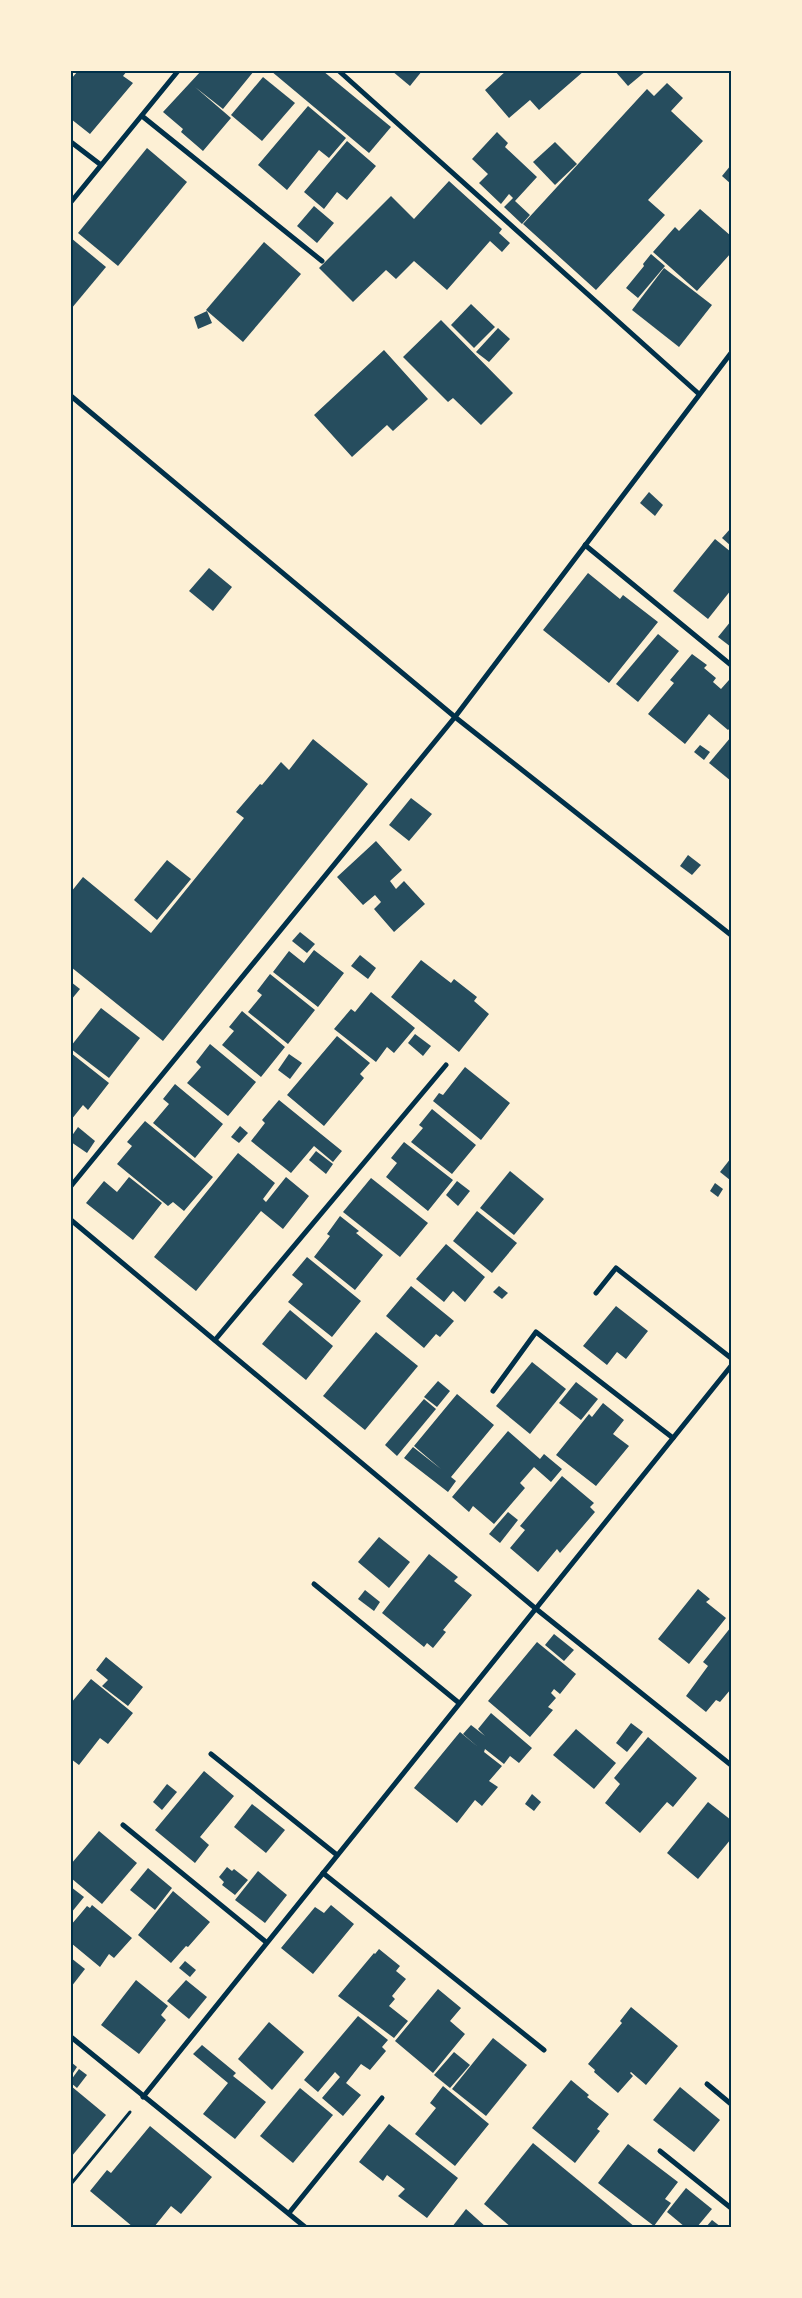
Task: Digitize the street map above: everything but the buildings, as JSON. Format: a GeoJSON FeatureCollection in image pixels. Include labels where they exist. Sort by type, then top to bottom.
{"type":"FeatureCollection","features":[{"type":"Feature","properties":{"kind":"street"},"geometry":{"type":"LineString","coordinates":[[71,202],[178,71]]}},
{"type":"Feature","properties":{"kind":"street"},"geometry":{"type":"LineString","coordinates":[[339,71],[699,394]]}},
{"type":"Feature","properties":{"kind":"street"},"geometry":{"type":"LineString","coordinates":[[142,116],[322,262]]}},
{"type":"Feature","properties":{"kind":"street"},"geometry":{"type":"LineString","coordinates":[[71,142],[101,165]]}},
{"type":"Feature","properties":{"kind":"street"},"geometry":{"type":"LineString","coordinates":[[71,1186],[455,717],[731,353]]}},
{"type":"Feature","properties":{"kind":"street"},"geometry":{"type":"LineString","coordinates":[[71,396],[455,717],[731,935]]}},
{"type":"Feature","properties":{"kind":"street"},"geometry":{"type":"LineString","coordinates":[[585,545],[731,665]]}},
{"type":"Feature","properties":{"kind":"street"},"geometry":{"type":"LineString","coordinates":[[215,1340],[446,1065]]}},
{"type":"Feature","properties":{"kind":"street"},"geometry":{"type":"LineString","coordinates":[[71,1220],[535,1608],[731,1765]]}},
{"type":"Feature","properties":{"kind":"street"},"geometry":{"type":"LineString","coordinates":[[596,1293],[616,1268],[731,1358]]}},
{"type":"Feature","properties":{"kind":"street"},"geometry":{"type":"LineString","coordinates":[[492,1390],[536,1332],[673,1438]]}},
{"type":"Feature","properties":{"kind":"street"},"geometry":{"type":"LineString","coordinates":[[143,2096],[731,1366]]}},
{"type":"Feature","properties":{"kind":"street"},"geometry":{"type":"LineString","coordinates":[[314,1584],[459,1703]]}},
{"type":"Feature","properties":{"kind":"street"},"geometry":{"type":"LineString","coordinates":[[211,1754],[337,1855]]}},
{"type":"Feature","properties":{"kind":"street"},"geometry":{"type":"LineString","coordinates":[[123,1825],[266,1942]]}},
{"type":"Feature","properties":{"kind":"street"},"geometry":{"type":"LineString","coordinates":[[323,1873],[544,2050]]}},
{"type":"Feature","properties":{"kind":"street"},"geometry":{"type":"LineString","coordinates":[[71,2038],[306,2227]]}},
{"type":"Feature","properties":{"kind":"street"},"geometry":{"type":"LineString","coordinates":[[706,2084],[731,2104]]}},
{"type":"Feature","properties":{"kind":"street"},"geometry":{"type":"LineString","coordinates":[[289,2213],[382,2098]]}},
{"type":"Feature","properties":{"kind":"street"},"geometry":{"type":"LineString","coordinates":[[660,2151],[731,2208]]}},
{"type":"Feature","properties":{"kind":"path"},"geometry":{"type":"LineString","coordinates":[[71,2184],[143,2096]]}}]}
